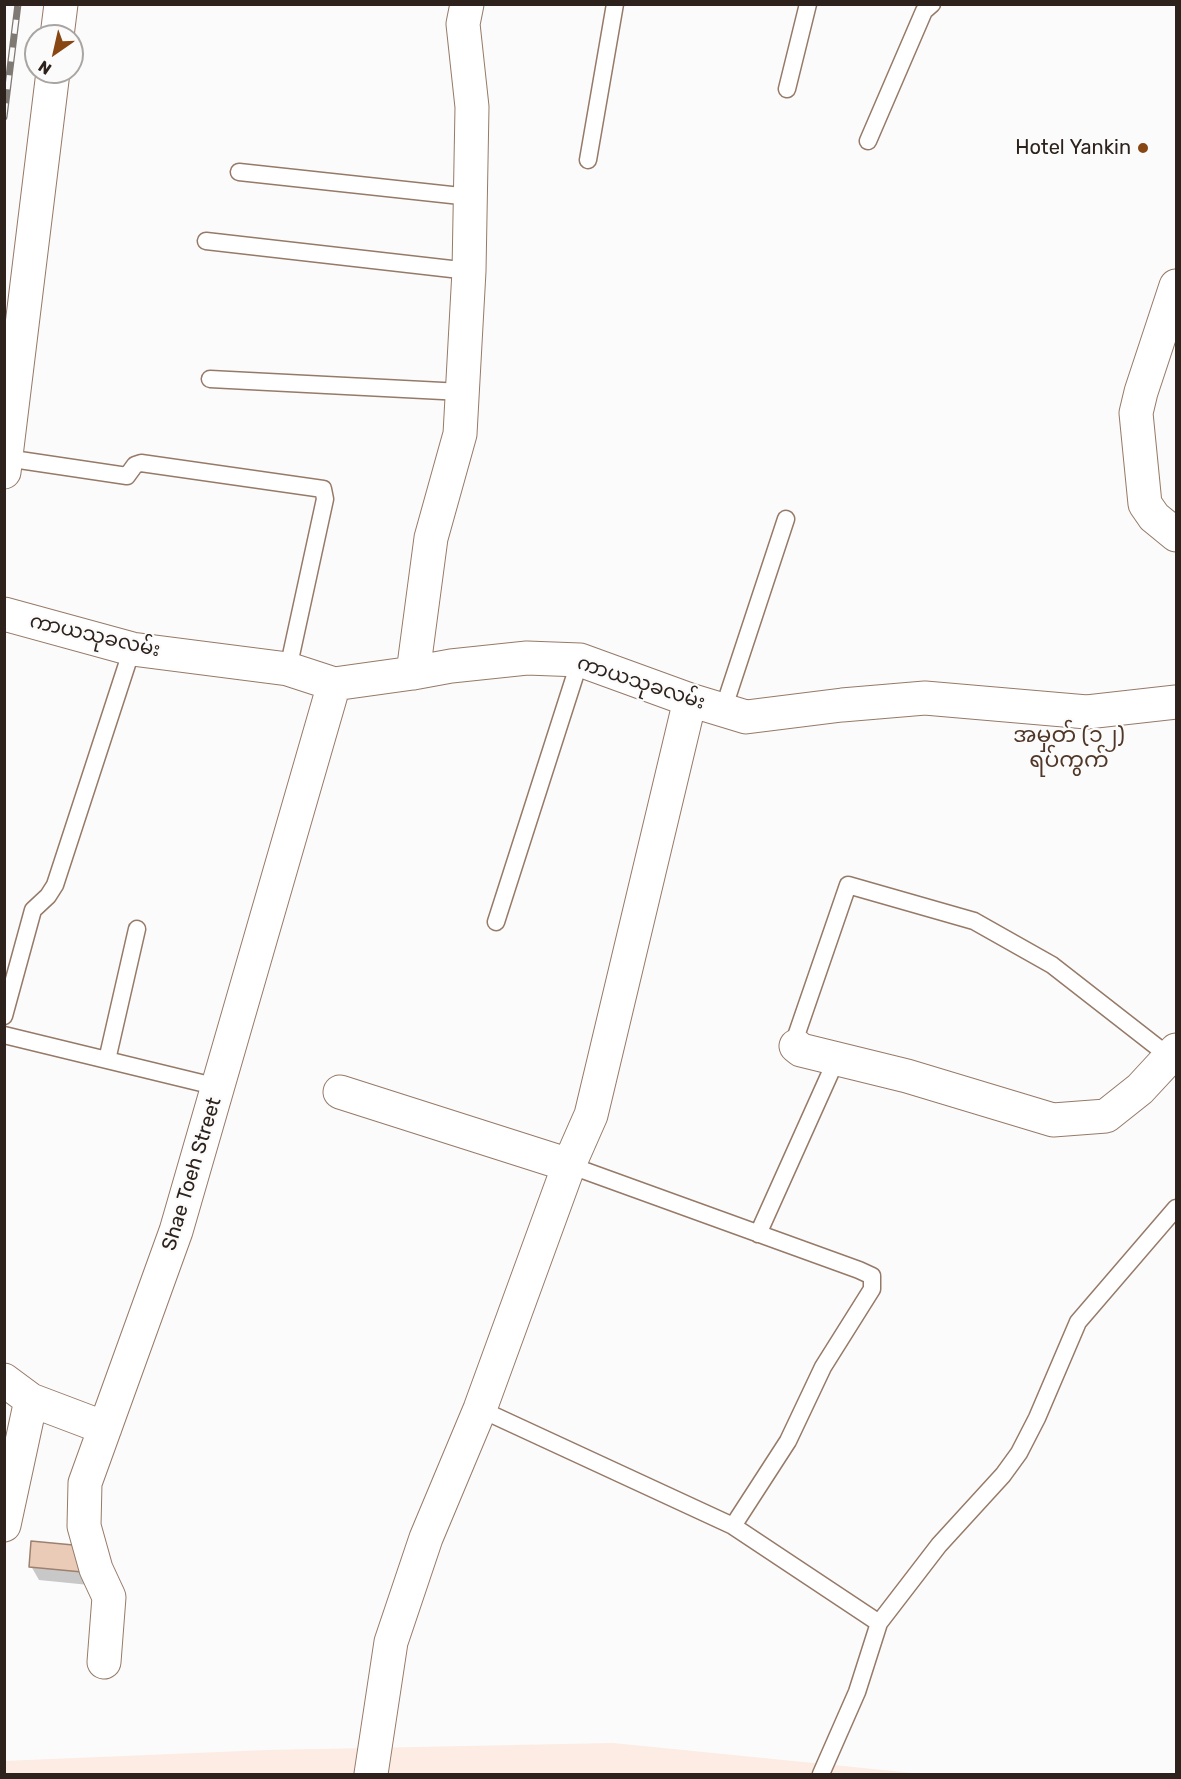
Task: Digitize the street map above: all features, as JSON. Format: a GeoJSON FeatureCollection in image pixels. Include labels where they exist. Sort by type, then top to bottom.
{"type":"FeatureCollection","features":[{"type":"Feature","properties":{"kind":"street"},"geometry":{"type":"LineString","coordinates":[[58,24],[61,4]]}},
{"type":"Feature","properties":{"kind":"street"},"geometry":{"type":"LineString","coordinates":[[413,673],[431,538],[460,434],[469,270],[472,107],[463,24],[467,4]]}},
{"type":"Feature","properties":{"kind":"street"},"geometry":{"type":"LineString","coordinates":[[5,465],[52,84]]}},
{"type":"Feature","properties":{"kind":"street"},"geometry":{"type":"LineString","coordinates":[[1176,286],[1136,413],[1145,504],[1154,517],[1176,535]]}},
{"type":"Feature","properties":{"kind":"street","name":"ကာယသုခလမ်း"},"geometry":{"type":"LineString","coordinates":[[4,614],[132,649],[288,669],[334,684],[451,666],[527,658],[580,660],[690,700],[746,717],[925,698],[1087,712],[1176,702]]}},
{"type":"Feature","properties":{"kind":"street","name":"Shae Toeh Street"},"geometry":{"type":"LineString","coordinates":[[104,1662],[109,1597],[96,1569],[84,1526],[85,1483],[176,1231],[334,684]]}},
{"type":"Feature","properties":{"kind":"street"},"geometry":{"type":"LineString","coordinates":[[371,1774],[391,1642],[426,1538],[480,1409],[569,1165],[591,1115],[690,700]]}},
{"type":"Feature","properties":{"kind":"street"},"geometry":{"type":"LineString","coordinates":[[796,1046],[801,1050],[907,1076],[1053,1120],[1106,1116],[1140,1089],[1173,1053]]}},
{"type":"Feature","properties":{"kind":"street"},"geometry":{"type":"LineString","coordinates":[[340,1092],[569,1165]]}},
{"type":"Feature","properties":{"kind":"street"},"geometry":{"type":"LineString","coordinates":[[4,1380],[31,1400],[105,1428]]}},
{"type":"Feature","properties":{"kind":"street"},"geometry":{"type":"LineString","coordinates":[[4,1525],[31,1400]]}},
{"type":"Feature","properties":{"kind":"lane"},"geometry":{"type":"LineString","coordinates":[[588,160],[615,4]]}},
{"type":"Feature","properties":{"kind":"lane"},"geometry":{"type":"LineString","coordinates":[[787,89],[808,4]]}},
{"type":"Feature","properties":{"kind":"lane"},"geometry":{"type":"LineString","coordinates":[[868,141],[924,11],[932,4]]}},
{"type":"Feature","properties":{"kind":"lane"},"geometry":{"type":"LineString","coordinates":[[239,171],[470,197]]}},
{"type":"Feature","properties":{"kind":"lane"},"geometry":{"type":"LineString","coordinates":[[206,241],[469,270]]}},
{"type":"Feature","properties":{"kind":"lane"},"geometry":{"type":"LineString","coordinates":[[210,379],[462,392]]}},
{"type":"Feature","properties":{"kind":"lane"},"geometry":{"type":"LineString","coordinates":[[5,465],[127,476],[135,465],[141,463],[323,489],[325,499],[288,669]]}},
{"type":"Feature","properties":{"kind":"lane"},"geometry":{"type":"LineString","coordinates":[[723,710],[786,519]]}},
{"type":"Feature","properties":{"kind":"lane"},"geometry":{"type":"LineString","coordinates":[[4,1016],[33,910],[48,896],[55,885],[132,649]]}},
{"type":"Feature","properties":{"kind":"lane"},"geometry":{"type":"LineString","coordinates":[[496,922],[580,660]]}},
{"type":"Feature","properties":{"kind":"lane"},"geometry":{"type":"LineString","coordinates":[[796,1046],[795,1039],[848,885],[974,921],[1052,965],[1173,1053]]}},
{"type":"Feature","properties":{"kind":"lane"},"geometry":{"type":"LineString","coordinates":[[107,1060],[137,929]]}},
{"type":"Feature","properties":{"kind":"lane"},"geometry":{"type":"LineString","coordinates":[[4,1035],[218,1087]]}},
{"type":"Feature","properties":{"kind":"lane"},"geometry":{"type":"LineString","coordinates":[[758,1234],[837,1059]]}},
{"type":"Feature","properties":{"kind":"lane"},"geometry":{"type":"LineString","coordinates":[[569,1165],[872,1276],[872,1289],[823,1367],[788,1441],[734,1526]]}},
{"type":"Feature","properties":{"kind":"lane"},"geometry":{"type":"LineString","coordinates":[[821,1774],[857,1692],[879,1623],[939,1545],[1003,1475],[1019,1453],[1037,1418],[1078,1322],[1176,1208]]}},
{"type":"Feature","properties":{"kind":"lane"},"geometry":{"type":"LineString","coordinates":[[480,1409],[734,1526],[879,1623]]}},
{"type":"Feature","properties":{"kind":"shaded area"},"geometry":{"type":"Polygon","coordinates":[[[613,1743],[923,1774],[5,1774],[4,1761],[267,1750],[613,1743]]]}},
{"type":"Feature","properties":{"kind":"building"},"geometry":{"type":"Polygon","coordinates":[[[31,1541],[84,1546],[82,1572],[29,1567],[31,1541]]]}},
{"type":"Feature","properties":{"kind":"railway"},"geometry":{"type":"LineString","coordinates":[[4,117],[18,4]]}},
{"type":"Feature","properties":{"kind":"place","name":"Hotel Yankin"},"geometry":{"type":"Point","coordinates":[1143,148]}},
{"type":"Feature","properties":{"kind":"district","name":"အမှတ် (၁၂) ရပ်ကွက်"},"geometry":{"type":"Point","coordinates":[1069,748]}}]}
